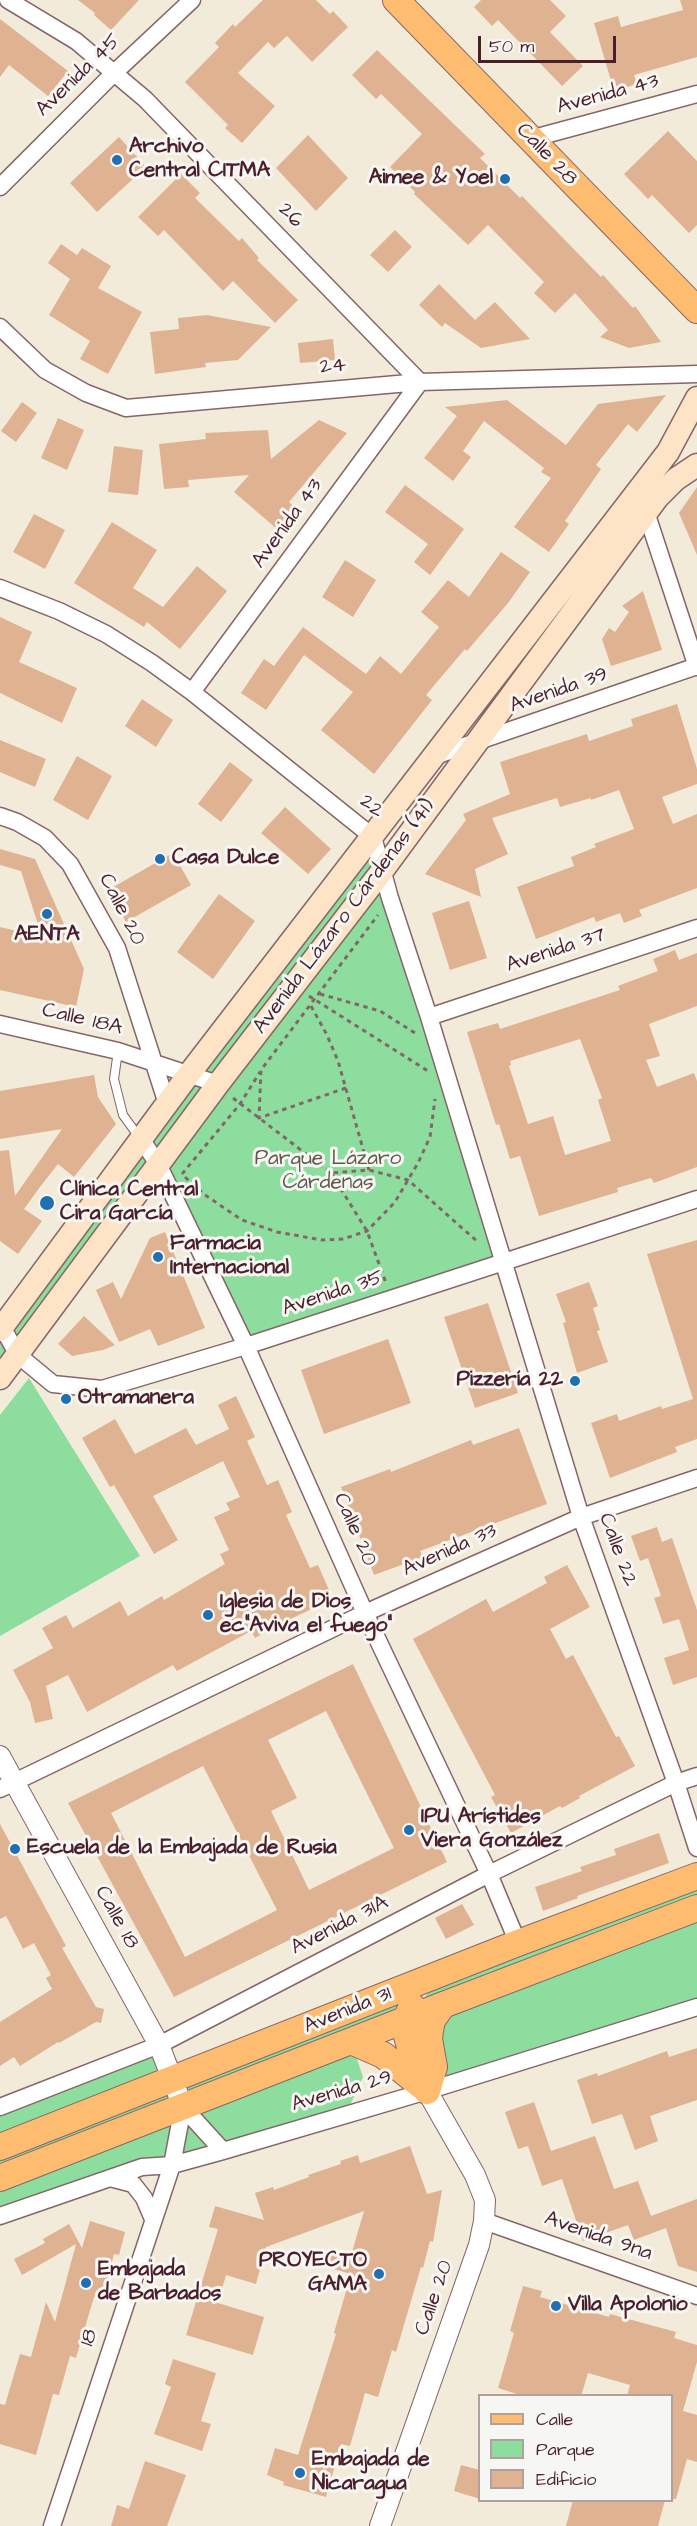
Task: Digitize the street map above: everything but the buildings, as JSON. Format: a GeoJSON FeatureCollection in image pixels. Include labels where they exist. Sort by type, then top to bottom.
{"type":"FeatureCollection","features":[{"type":"Feature","properties":{"kind":"main road","name":"Calle 28"},"geometry":{"type":"LineString","coordinates":[[396,0],[696,313]]}},
{"type":"Feature","properties":{"kind":"main road","name":"Avenida Lázaro Cárdenas (41)"},"geometry":{"type":"LineString","coordinates":[[672,445],[697,398]]}},
{"type":"Feature","properties":{"kind":"main road","name":"Avenida Lázaro Cárdenas (41)"},"geometry":{"type":"LineString","coordinates":[[1,1328],[189,1074],[672,445],[697,419]]}},
{"type":"Feature","properties":{"kind":"main road","name":"Avenida Lázaro Cárdenas (41)"},"geometry":{"type":"LineString","coordinates":[[0,1378],[218,1084],[382,871],[646,512],[676,479],[697,465]]}},
{"type":"Feature","properties":{"kind":"main road","name":"Avenida 31"},"geometry":{"type":"LineString","coordinates":[[0,2148],[518,1943],[697,1876]]}},
{"type":"Feature","properties":{"kind":"main road","name":"Avenida 31"},"geometry":{"type":"LineString","coordinates":[[0,2178],[697,1908]]}},
{"type":"Feature","properties":{"kind":"main road"},"geometry":{"type":"LineString","coordinates":[[427,2091],[413,2059],[407,2036],[406,2019],[422,1989],[434,1977]]}},
{"type":"Feature","properties":{"kind":"main road"},"geometry":{"type":"LineString","coordinates":[[427,2091],[434,2067],[429,2038],[432,2020],[443,2005]]}},
{"type":"Feature","properties":{"kind":"main road"},"geometry":{"type":"LineString","coordinates":[[351,2041],[383,2055],[408,2073],[427,2091]]}},
{"type":"Feature","properties":{"kind":"street","name":"26"},"geometry":{"type":"LineString","coordinates":[[8,0],[76,41],[144,99],[420,382]]}},
{"type":"Feature","properties":{"kind":"street","name":"Avenida 45"},"geometry":{"type":"LineString","coordinates":[[0,187],[113,74],[192,0]]}},
{"type":"Feature","properties":{"kind":"street","name":"Avenida 43"},"geometry":{"type":"LineString","coordinates":[[530,139],[697,94]]}},
{"type":"Feature","properties":{"kind":"street","name":"24"},"geometry":{"type":"LineString","coordinates":[[0,327],[45,370],[86,393],[126,408],[420,382],[697,374]]}},
{"type":"Feature","properties":{"kind":"street","name":"Avenida 43"},"geometry":{"type":"LineString","coordinates":[[192,692],[420,382]]}},
{"type":"Feature","properties":{"kind":"street"},"geometry":{"type":"LineString","coordinates":[[646,512],[697,666]]}},
{"type":"Feature","properties":{"kind":"street","name":"22"},"geometry":{"type":"LineString","coordinates":[[0,588],[59,611],[106,634],[192,692],[373,837],[503,1264]]}},
{"type":"Feature","properties":{"kind":"street","name":"Avenida 39"},"geometry":{"type":"LineString","coordinates":[[435,756],[697,666]]}},
{"type":"Feature","properties":{"kind":"street","name":"Calle 20"},"geometry":{"type":"LineString","coordinates":[[0,816],[17,822],[45,838],[70,864],[117,948],[167,1104]]}},
{"type":"Feature","properties":{"kind":"street","name":"Avenida 37"},"geometry":{"type":"LineString","coordinates":[[429,1017],[697,928]]}},
{"type":"Feature","properties":{"kind":"street","name":"Calle 18A"},"geometry":{"type":"LineString","coordinates":[[0,1024],[118,1051],[154,1062]]}},
{"type":"Feature","properties":{"kind":"street"},"geometry":{"type":"LineString","coordinates":[[154,1062],[218,1084]]}},
{"type":"Feature","properties":{"kind":"street","name":"Calle 20"},"geometry":{"type":"LineString","coordinates":[[141,1139],[161,1161],[365,1613],[489,1874],[518,1943]]}},
{"type":"Feature","properties":{"kind":"street","name":"Avenida 35"},"geometry":{"type":"LineString","coordinates":[[1,1328],[18,1355],[53,1384],[102,1389],[246,1346],[503,1264],[697,1199]]}},
{"type":"Feature","properties":{"kind":"street","name":"Calle 22"},"geometry":{"type":"LineString","coordinates":[[503,1264],[581,1517],[697,1848]]}},
{"type":"Feature","properties":{"kind":"street","name":"Avenida 33"},"geometry":{"type":"LineString","coordinates":[[7,1786],[365,1613],[581,1517],[697,1478]]}},
{"type":"Feature","properties":{"kind":"street","name":"Calle 18"},"geometry":{"type":"LineString","coordinates":[[0,1756],[7,1786],[159,2045],[183,2107],[223,2151]]}},
{"type":"Feature","properties":{"kind":"street","name":"Avenida 31A"},"geometry":{"type":"LineString","coordinates":[[0,2107],[159,2045],[489,1874],[676,1783],[697,1776]]}},
{"type":"Feature","properties":{"kind":"street","name":"Avenida 29"},"geometry":{"type":"LineString","coordinates":[[0,2216],[142,2167],[172,2164],[223,2151],[427,2091],[697,2007]]}},
{"type":"Feature","properties":{"kind":"street","name":"Calle 20"},"geometry":{"type":"LineString","coordinates":[[380,2526],[479,2245],[484,2221],[485,2200],[475,2175],[427,2091]]}},
{"type":"Feature","properties":{"kind":"street"},"geometry":{"type":"LineString","coordinates":[[172,2164],[183,2107]]}},
{"type":"Feature","properties":{"kind":"street","name":"18"},"geometry":{"type":"LineString","coordinates":[[52,2526],[172,2164]]}},
{"type":"Feature","properties":{"kind":"street"},"geometry":{"type":"LineString","coordinates":[[110,2178],[133,2184],[144,2198],[153,2219]]}},
{"type":"Feature","properties":{"kind":"street","name":"Avenida 9na"},"geometry":{"type":"LineString","coordinates":[[484,2221],[697,2296]]}},
{"type":"Feature","properties":{"kind":"lane"},"geometry":{"type":"LineString","coordinates":[[118,1051],[114,1079],[123,1114],[141,1139]]}},
{"type":"Feature","properties":{"kind":"path"},"geometry":{"type":"LineString","coordinates":[[259,1118],[261,1070],[390,898]]}},
{"type":"Feature","properties":{"kind":"path"},"geometry":{"type":"LineString","coordinates":[[291,989],[316,999],[436,1077],[437,1047],[380,1011],[320,994]]}},
{"type":"Feature","properties":{"kind":"path"},"geometry":{"type":"LineString","coordinates":[[311,1006],[327,1035],[346,1088],[369,1170]]}},
{"type":"Feature","properties":{"kind":"path"},"geometry":{"type":"LineString","coordinates":[[218,1084],[240,1104],[331,1173],[367,1231],[392,1299]]}},
{"type":"Feature","properties":{"kind":"path"},"geometry":{"type":"LineString","coordinates":[[259,1118],[346,1088]]}},
{"type":"Feature","properties":{"kind":"path"},"geometry":{"type":"LineString","coordinates":[[161,1161],[242,1220],[277,1232],[321,1240],[343,1239],[367,1231],[395,1202],[430,1137],[435,1095]]}},
{"type":"Feature","properties":{"kind":"path"},"geometry":{"type":"LineString","coordinates":[[331,1173],[369,1170],[408,1180],[503,1264]]}},
{"type":"Feature","properties":{"kind":"green space","name":"Parque Lázaro Cárdenas"},"geometry":{"type":"Polygon","coordinates":[[[369,832],[503,1264],[246,1346],[159,1165],[0,1378],[0,1330],[369,832]]]}},
{"type":"Feature","properties":{"kind":"green space"},"geometry":{"type":"Polygon","coordinates":[[[29,1378],[140,1556],[0,1636],[0,1415],[29,1378]]]}},
{"type":"Feature","properties":{"kind":"green space"},"geometry":{"type":"Polygon","coordinates":[[[697,1890],[697,1896],[599,1931],[422,2001],[431,1989],[697,1890]]]}},
{"type":"Feature","properties":{"kind":"green space"},"geometry":{"type":"Polygon","coordinates":[[[697,1908],[697,2007],[427,2091],[407,2036],[530,1971],[697,1908]]]}},
{"type":"Feature","properties":{"kind":"green space"},"geometry":{"type":"Polygon","coordinates":[[[409,1998],[406,2008],[185,2095],[183,2088],[409,1998]]]}},
{"type":"Feature","properties":{"kind":"green space"},"geometry":{"type":"Polygon","coordinates":[[[351,2041],[363,2077],[346,2114],[0,2216],[0,2178],[351,2041]]]}},
{"type":"Feature","properties":{"kind":"green space"},"geometry":{"type":"Polygon","coordinates":[[[157,2055],[163,2074],[0,2137],[0,2116],[157,2055]]]}},
{"type":"Feature","properties":{"kind":"green space"},"geometry":{"type":"Polygon","coordinates":[[[170,2093],[172,2100],[0,2166],[0,2159],[170,2093]]]}},
{"type":"Feature","properties":{"kind":"place","name":"Archivo Central CITMA"},"geometry":{"type":"Point","coordinates":[117,160]}},
{"type":"Feature","properties":{"kind":"place","name":"Aimee & Yoel"},"geometry":{"type":"Point","coordinates":[505,179]}},
{"type":"Feature","properties":{"kind":"place","name":"Casa Dulce"},"geometry":{"type":"Point","coordinates":[160,859]}},
{"type":"Feature","properties":{"kind":"place","name":"AENTA"},"geometry":{"type":"Point","coordinates":[47,914]}},
{"type":"Feature","properties":{"kind":"place","name":"Clínica Central Cira García"},"geometry":{"type":"Point","coordinates":[47,1203]}},
{"type":"Feature","properties":{"kind":"place","name":"Farmacia Internacional"},"geometry":{"type":"Point","coordinates":[158,1257]}},
{"type":"Feature","properties":{"kind":"place","name":"Pizzería 22"},"geometry":{"type":"Point","coordinates":[575,1381]}},
{"type":"Feature","properties":{"kind":"place","name":"Otramanera"},"geometry":{"type":"Point","coordinates":[66,1399]}},
{"type":"Feature","properties":{"kind":"place","name":"Iglesia de Dios ec\"Aviva el fuego\""},"geometry":{"type":"Point","coordinates":[208,1615]}},
{"type":"Feature","properties":{"kind":"place","name":"IPU Arístides Viera González"},"geometry":{"type":"Point","coordinates":[409,1830]}},
{"type":"Feature","properties":{"kind":"place","name":"Escuela de la Embajada de Rusia"},"geometry":{"type":"Point","coordinates":[15,1849]}},
{"type":"Feature","properties":{"kind":"place","name":"PROYECTO GAMA"},"geometry":{"type":"Point","coordinates":[379,2274]}},
{"type":"Feature","properties":{"kind":"place","name":"Embajada de Barbados"},"geometry":{"type":"Point","coordinates":[86,2283]}},
{"type":"Feature","properties":{"kind":"place","name":"Villa Apolonio"},"geometry":{"type":"Point","coordinates":[556,2306]}},
{"type":"Feature","properties":{"kind":"place","name":"Embajada de Nicaragua"},"geometry":{"type":"Point","coordinates":[300,2473]}}]}
